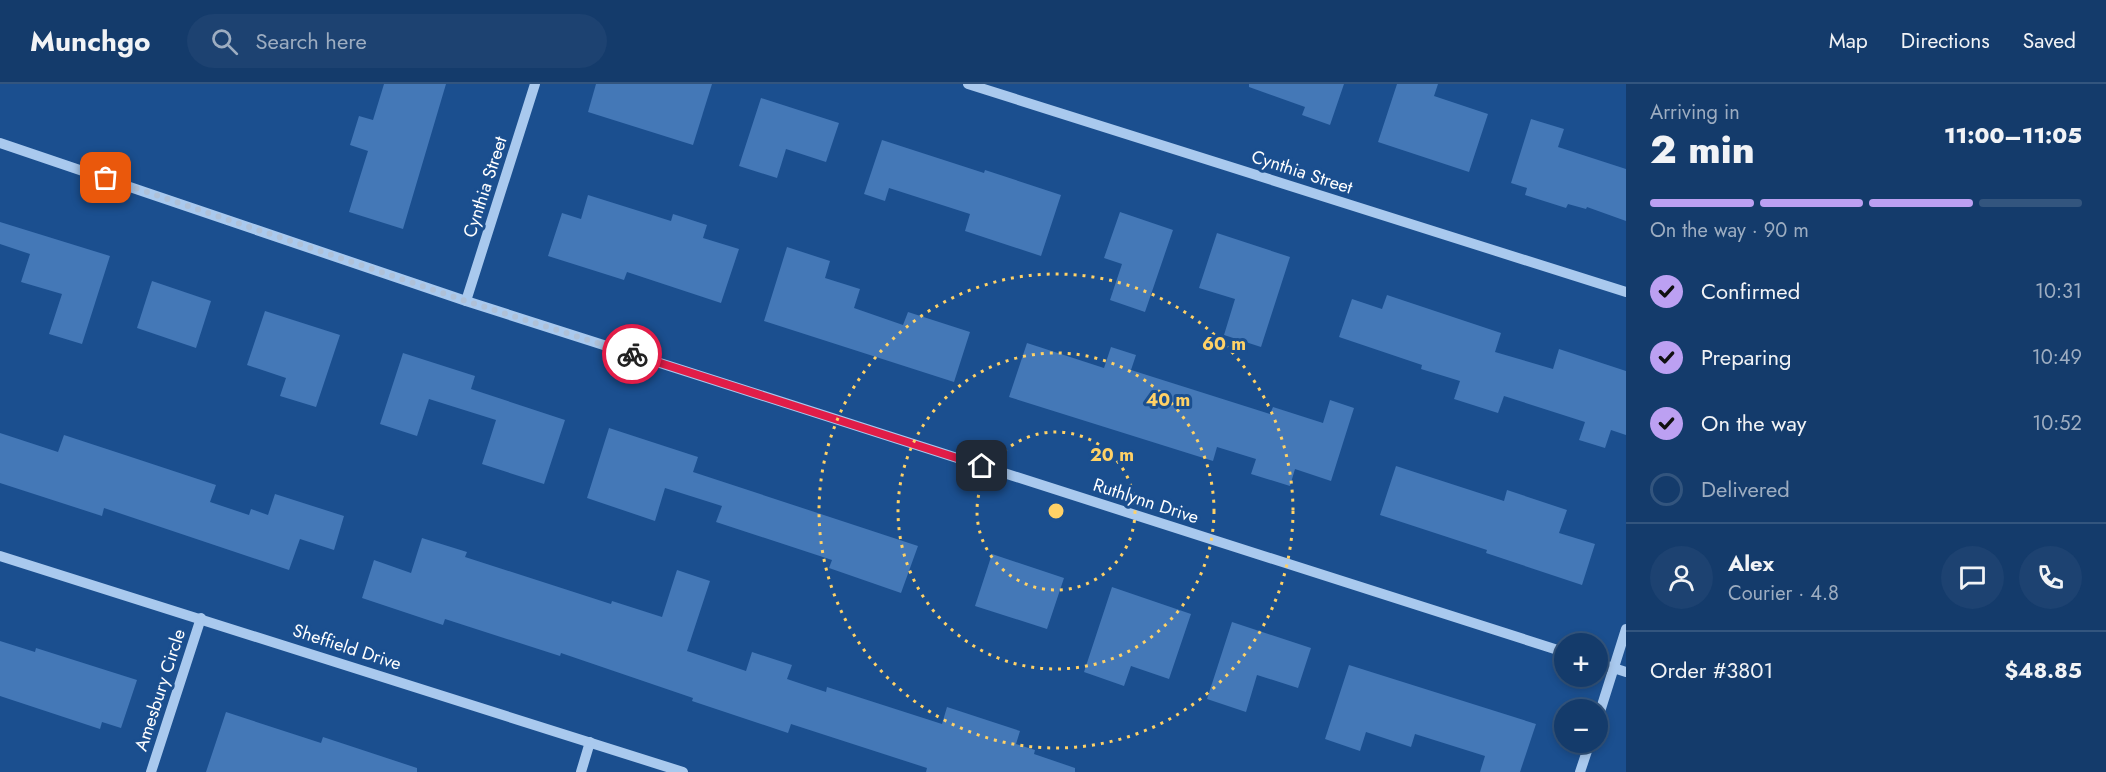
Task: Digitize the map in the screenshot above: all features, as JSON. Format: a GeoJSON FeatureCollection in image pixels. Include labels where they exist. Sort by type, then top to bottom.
{"type":"FeatureCollection","features":[{"type":"Feature","properties":{"kind":"street","name":"Cynthia Street"},"geometry":{"type":"LineString","coordinates":[[466,301],[535,84]]}},
{"type":"Feature","properties":{"kind":"street","name":"Cynthia Street"},"geometry":{"type":"LineString","coordinates":[[968,84],[1626,292]]}},
{"type":"Feature","properties":{"kind":"street","name":"Ruthlynn Drive"},"geometry":{"type":"LineString","coordinates":[[0,142],[466,301],[1554,649]]}},
{"type":"Feature","properties":{"kind":"street","name":"Sheffield Drive"},"geometry":{"type":"LineString","coordinates":[[0,556],[683,772]]}},
{"type":"Feature","properties":{"kind":"street","name":"Amesbury Circle"},"geometry":{"type":"LineString","coordinates":[[151,772],[201,618]]}},
{"type":"Feature","properties":{"kind":"street"},"geometry":{"type":"LineString","coordinates":[[1604,699],[1626,629]]}},
{"type":"Feature","properties":{"kind":"street"},"geometry":{"type":"LineString","coordinates":[[1608,666],[1626,672]]}},
{"type":"Feature","properties":{"kind":"street"},"geometry":{"type":"LineString","coordinates":[[580,772],[590,742]]}},
{"type":"Feature","properties":{"kind":"street"},"geometry":{"type":"LineString","coordinates":[[1581,772],[1587,753]]}},
{"type":"Feature","properties":{"kind":"building"},"geometry":{"type":"Polygon","coordinates":[[[384,84],[446,84],[403,229],[349,212],[368,151],[350,145],[359,116],[373,120],[384,84]]]}},
{"type":"Feature","properties":{"kind":"building"},"geometry":{"type":"Polygon","coordinates":[[[596,84],[712,84],[693,145],[588,112],[596,84]]]}},
{"type":"Feature","properties":{"kind":"building"},"geometry":{"type":"Polygon","coordinates":[[[1249,84],[1344,84],[1330,125],[1302,115],[1305,107],[1249,87],[1249,84]]]}},
{"type":"Feature","properties":{"kind":"building"},"geometry":{"type":"Polygon","coordinates":[[[1397,84],[1438,84],[1434,96],[1488,114],[1469,172],[1378,142],[1397,84]]]}},
{"type":"Feature","properties":{"kind":"building"},"geometry":{"type":"Polygon","coordinates":[[[761,98],[839,123],[826,162],[786,149],[777,178],[739,166],[761,98]]]}},
{"type":"Feature","properties":{"kind":"building"},"geometry":{"type":"Polygon","coordinates":[[[1531,119],[1564,129],[1558,147],[1626,169],[1626,221],[1587,207],[1586,209],[1568,204],[1566,208],[1525,195],[1527,188],[1511,183],[1531,119]]]}},
{"type":"Feature","properties":{"kind":"building"},"geometry":{"type":"Polygon","coordinates":[[[882,140],[1061,195],[1041,256],[965,231],[970,214],[889,188],[885,201],[864,194],[882,140]]]}},
{"type":"Feature","properties":{"kind":"building"},"geometry":{"type":"Polygon","coordinates":[[[588,195],[671,221],[673,214],[707,225],[703,238],[739,249],[721,303],[627,272],[624,280],[548,256],[562,213],[581,219],[588,195]]]}},
{"type":"Feature","properties":{"kind":"building"},"geometry":{"type":"Polygon","coordinates":[[[1120,212],[1173,230],[1145,312],[1110,300],[1122,264],[1104,258],[1120,212]]]}},
{"type":"Feature","properties":{"kind":"building"},"geometry":{"type":"Polygon","coordinates":[[[0,222],[110,256],[82,344],[49,334],[62,294],[21,282],[30,254],[0,244],[0,222]]]}},
{"type":"Feature","properties":{"kind":"building"},"geometry":{"type":"Polygon","coordinates":[[[1217,233],[1290,257],[1261,347],[1224,335],[1235,299],[1199,288],[1217,233]]]}},
{"type":"Feature","properties":{"kind":"building"},"geometry":{"type":"Polygon","coordinates":[[[787,247],[830,261],[825,278],[860,289],[854,308],[903,325],[908,312],[970,332],[954,382],[764,321],[787,247]]]}},
{"type":"Feature","properties":{"kind":"building"},"geometry":{"type":"Polygon","coordinates":[[[152,281],[211,301],[196,348],[137,328],[152,281]]]}},
{"type":"Feature","properties":{"kind":"building"},"geometry":{"type":"Polygon","coordinates":[[[1387,295],[1501,333],[1495,352],[1553,369],[1559,349],[1626,371],[1626,435],[1611,430],[1605,448],[1579,440],[1585,422],[1504,396],[1498,413],[1454,399],[1460,381],[1421,369],[1422,365],[1339,337],[1352,299],[1382,309],[1387,295]]]}},
{"type":"Feature","properties":{"kind":"building"},"geometry":{"type":"Polygon","coordinates":[[[265,311],[340,335],[316,407],[280,396],[286,378],[247,365],[265,311]]]}},
{"type":"Feature","properties":{"kind":"building"},"geometry":{"type":"Polygon","coordinates":[[[1027,343],[1104,368],[1111,347],[1136,355],[1131,370],[1270,414],[1273,407],[1323,423],[1330,400],[1354,408],[1331,481],[1295,469],[1290,486],[1251,474],[1256,459],[1217,447],[1213,461],[1009,397],[1027,343]]]}},
{"type":"Feature","properties":{"kind":"building"},"geometry":{"type":"Polygon","coordinates":[[[403,353],[475,376],[471,389],[565,420],[544,484],[482,464],[496,420],[429,399],[417,436],[380,424],[403,353]]]}},
{"type":"Feature","properties":{"kind":"building"},"geometry":{"type":"Polygon","coordinates":[[[609,428],[698,457],[693,472],[918,546],[901,593],[829,568],[832,560],[716,522],[722,506],[665,488],[655,521],[587,498],[609,428]]]}},
{"type":"Feature","properties":{"kind":"building"},"geometry":{"type":"Polygon","coordinates":[[[0,433],[58,452],[64,435],[122,454],[216,485],[210,502],[249,515],[251,509],[268,515],[275,494],[344,516],[334,550],[300,539],[289,570],[104,508],[102,516],[0,483],[0,433]]]}},
{"type":"Feature","properties":{"kind":"building"},"geometry":{"type":"Polygon","coordinates":[[[1396,466],[1504,501],[1507,490],[1567,510],[1559,533],[1595,544],[1582,585],[1486,553],[1487,550],[1380,515],[1396,466]]]}},
{"type":"Feature","properties":{"kind":"building"},"geometry":{"type":"Polygon","coordinates":[[[422,538],[467,552],[465,557],[611,604],[612,601],[662,617],[677,570],[710,581],[687,651],[746,671],[752,652],[792,665],[787,679],[826,692],[827,687],[942,724],[947,707],[1020,731],[1016,744],[1035,750],[1034,754],[1075,768],[1075,772],[926,772],[927,768],[791,724],[788,733],[561,653],[560,656],[445,619],[443,625],[362,598],[374,560],[411,573],[422,538]]]}},
{"type":"Feature","properties":{"kind":"building"},"geometry":{"type":"Polygon","coordinates":[[[992,554],[1064,578],[1047,629],[975,606],[992,554]]]}},
{"type":"Feature","properties":{"kind":"building"},"geometry":{"type":"Polygon","coordinates":[[[1112,587],[1191,614],[1169,679],[1131,666],[1124,686],[1084,672],[1112,587]]]}},
{"type":"Feature","properties":{"kind":"building"},"geometry":{"type":"Polygon","coordinates":[[[1232,622],[1311,648],[1298,688],[1257,675],[1246,712],[1207,699],[1232,622]]]}},
{"type":"Feature","properties":{"kind":"building"},"geometry":{"type":"Polygon","coordinates":[[[0,641],[35,652],[36,648],[137,680],[121,728],[102,722],[100,729],[0,696],[0,641]]]}},
{"type":"Feature","properties":{"kind":"building"},"geometry":{"type":"Polygon","coordinates":[[[1349,665],[1536,724],[1520,772],[1480,772],[1485,756],[1415,734],[1411,747],[1366,732],[1360,751],[1325,739],[1349,665]]]}},
{"type":"Feature","properties":{"kind":"building"},"geometry":{"type":"Polygon","coordinates":[[[226,712],[321,743],[323,737],[417,768],[417,772],[206,772],[226,712]]]}},
{"type":"Feature","properties":{"kind":"way so far"},"geometry":{"type":"LineString","coordinates":[[106,178],[466,301],[632,354]]}},
{"type":"Feature","properties":{"kind":"route"},"geometry":{"type":"LineString","coordinates":[[632,354],[982,466]]}}]}
